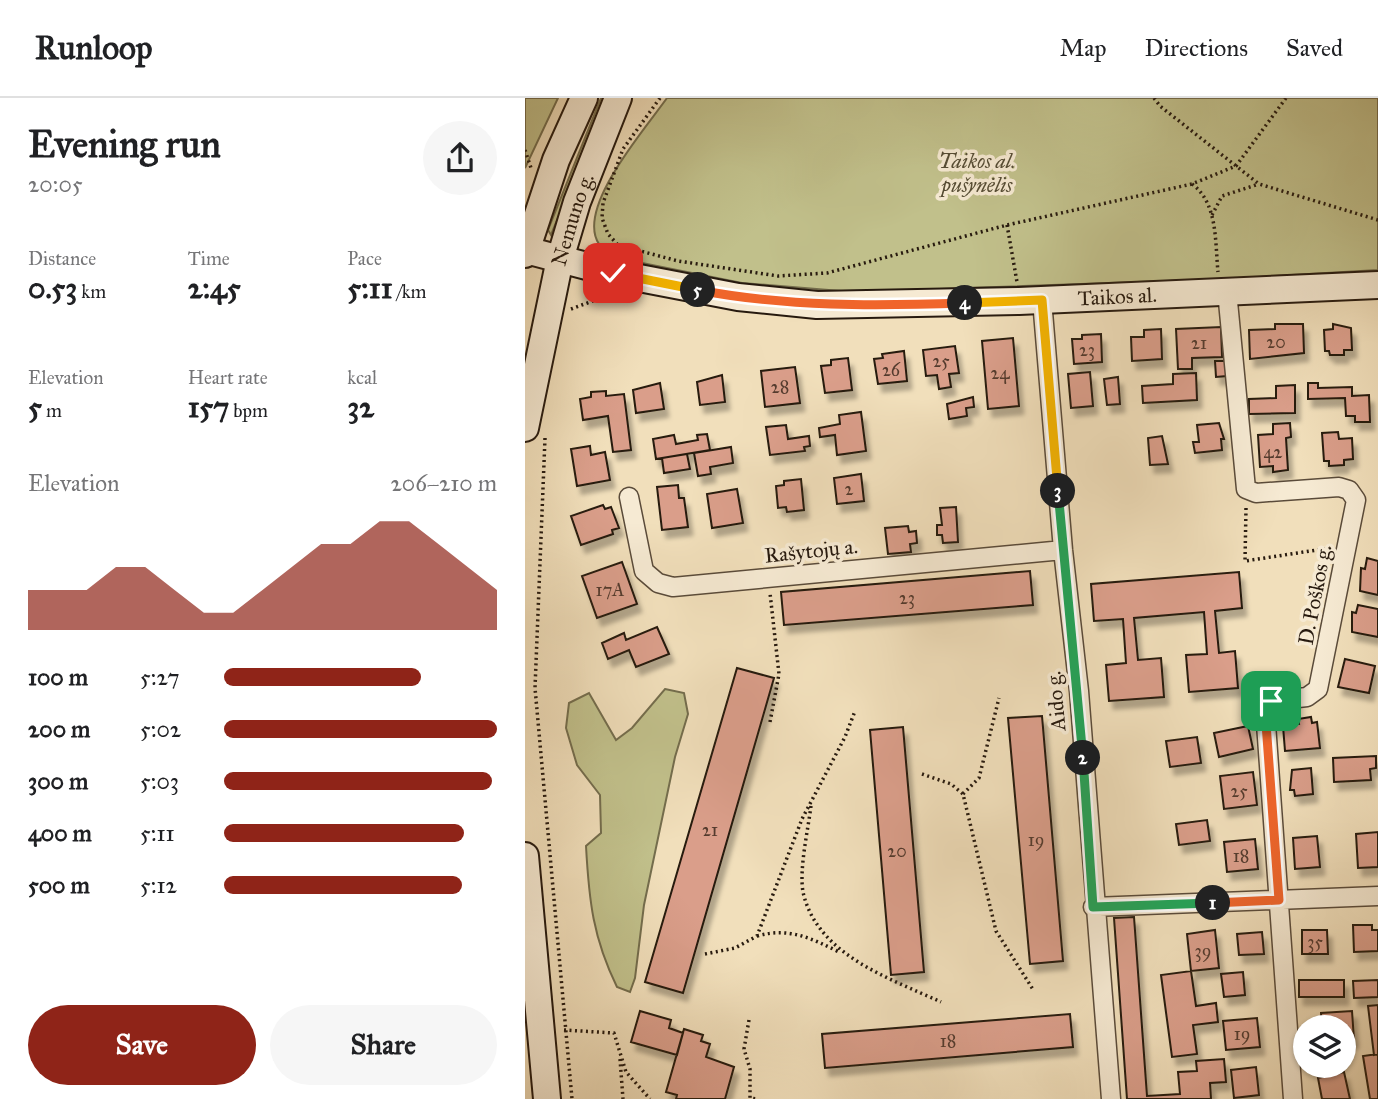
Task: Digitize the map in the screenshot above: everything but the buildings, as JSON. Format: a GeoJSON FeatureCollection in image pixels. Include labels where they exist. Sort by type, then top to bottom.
{"type":"FeatureCollection","features":[{"type":"Feature","properties":{"kind":"main road","name":"Nemuno g."},"geometry":{"type":"LineString","coordinates":[[525,252],[556,160],[584,98]]}},
{"type":"Feature","properties":{"kind":"main road","name":"Nemuno g."},"geometry":{"type":"LineString","coordinates":[[536,427],[560,259],[577,202],[618,98]]}},
{"type":"Feature","properties":{"kind":"main road","name":"Taikos al."},"geometry":{"type":"LineString","coordinates":[[525,252],[613,273],[738,297],[817,305],[1030,300],[1378,285]]}},
{"type":"Feature","properties":{"kind":"main road"},"geometry":{"type":"LineString","coordinates":[[525,856],[547,1099]]}},
{"type":"Feature","properties":{"kind":"street"},"geometry":{"type":"LineString","coordinates":[[1223,292],[1243,483],[1249,492]]}},
{"type":"Feature","properties":{"kind":"street","name":"Aido g."},"geometry":{"type":"LineString","coordinates":[[1030,300],[1079,691],[1093,907],[1111,1099]]}},
{"type":"Feature","properties":{"kind":"street","name":"D. Poškos g."},"geometry":{"type":"LineString","coordinates":[[1249,492],[1339,487],[1349,490],[1356,500],[1318,689],[1307,697],[1271,701],[1265,710],[1293,1099]]}},
{"type":"Feature","properties":{"kind":"street","name":"Rašytojų a."},"geometry":{"type":"LineString","coordinates":[[629,497],[644,571],[658,583],[673,587],[1063,550]]}},
{"type":"Feature","properties":{"kind":"street"},"geometry":{"type":"LineString","coordinates":[[1093,907],[1378,896]]}},
{"type":"Feature","properties":{"kind":"path"},"geometry":{"type":"LineString","coordinates":[[660,98],[623,149],[603,203],[602,218],[608,233],[618,245],[678,261],[778,276],[827,273],[1007,225],[1192,184],[1236,166],[1286,98]]}},
{"type":"Feature","properties":{"kind":"path"},"geometry":{"type":"LineString","coordinates":[[1154,98],[1160,106],[1259,184],[1378,220]]}},
{"type":"Feature","properties":{"kind":"path"},"geometry":{"type":"LineString","coordinates":[[525,150],[531,168]]}},
{"type":"Feature","properties":{"kind":"path"},"geometry":{"type":"LineString","coordinates":[[1192,184],[1205,193],[1212,215],[1223,292]]}},
{"type":"Feature","properties":{"kind":"path"},"geometry":{"type":"LineString","coordinates":[[1212,215],[1222,196],[1259,184]]}},
{"type":"Feature","properties":{"kind":"path"},"geometry":{"type":"LineString","coordinates":[[1007,225],[1030,300]]}},
{"type":"Feature","properties":{"kind":"path"},"geometry":{"type":"LineString","coordinates":[[570,322],[573,310],[609,296],[613,273]]}},
{"type":"Feature","properties":{"kind":"path"},"geometry":{"type":"LineString","coordinates":[[536,427],[541,503],[535,688],[572,1099]]}},
{"type":"Feature","properties":{"kind":"path"},"geometry":{"type":"LineString","coordinates":[[1249,492],[1245,561],[1348,545]]}},
{"type":"Feature","properties":{"kind":"path"},"geometry":{"type":"LineString","coordinates":[[768,578],[779,674],[770,722]]}},
{"type":"Feature","properties":{"kind":"path"},"geometry":{"type":"LineString","coordinates":[[963,794],[979,778],[999,698]]}},
{"type":"Feature","properties":{"kind":"path"},"geometry":{"type":"LineString","coordinates":[[757,936],[812,800],[845,737],[855,711]]}},
{"type":"Feature","properties":{"kind":"path"},"geometry":{"type":"LineString","coordinates":[[922,774],[951,784],[963,794],[996,931],[1034,991]]}},
{"type":"Feature","properties":{"kind":"path"},"geometry":{"type":"LineString","coordinates":[[812,800],[803,892],[820,927],[841,953]]}},
{"type":"Feature","properties":{"kind":"path"},"geometry":{"type":"LineString","coordinates":[[705,954],[735,948],[757,936],[777,930],[805,935],[941,1002]]}},
{"type":"Feature","properties":{"kind":"path"},"geometry":{"type":"LineString","coordinates":[[749,1020],[744,1049],[750,1069],[750,1098],[757,1099]]}},
{"type":"Feature","properties":{"kind":"path"},"geometry":{"type":"LineString","coordinates":[[565,1030],[614,1033],[626,1072],[650,1099]]}},
{"type":"Feature","properties":{"kind":"path"},"geometry":{"type":"LineString","coordinates":[[619,1050],[623,1099]]}},
{"type":"Feature","properties":{"kind":"green space"},"geometry":{"type":"Polygon","coordinates":[[[525,98],[558,98],[525,168],[525,98]]]}},
{"type":"Feature","properties":{"kind":"green space"},"geometry":{"type":"Polygon","coordinates":[[[601,98],[607,98],[551,235],[548,230],[601,98]]]}},
{"type":"Feature","properties":{"kind":"green space","name":"Taikos al. pušynėlis"},"geometry":{"type":"Polygon","coordinates":[[[667,98],[1378,98],[1378,270],[1224,279],[853,292],[742,283],[627,260],[608,252],[599,244],[594,229],[597,210],[616,169],[667,98]]]}},
{"type":"Feature","properties":{"kind":"green space"},"geometry":{"type":"Polygon","coordinates":[[[665,689],[684,693],[688,714],[675,757],[644,905],[635,978],[630,992],[617,987],[597,935],[586,846],[601,833],[600,795],[577,765],[566,728],[569,703],[589,693],[616,740],[632,728],[665,689]]]}},
{"type":"Feature","properties":{"kind":"route"},"geometry":{"type":"LineString","coordinates":[[613,273],[738,297],[817,305],[1042,300],[1063,550],[1079,691],[1093,907],[1279,900],[1265,710],[1271,701]]}}]}
